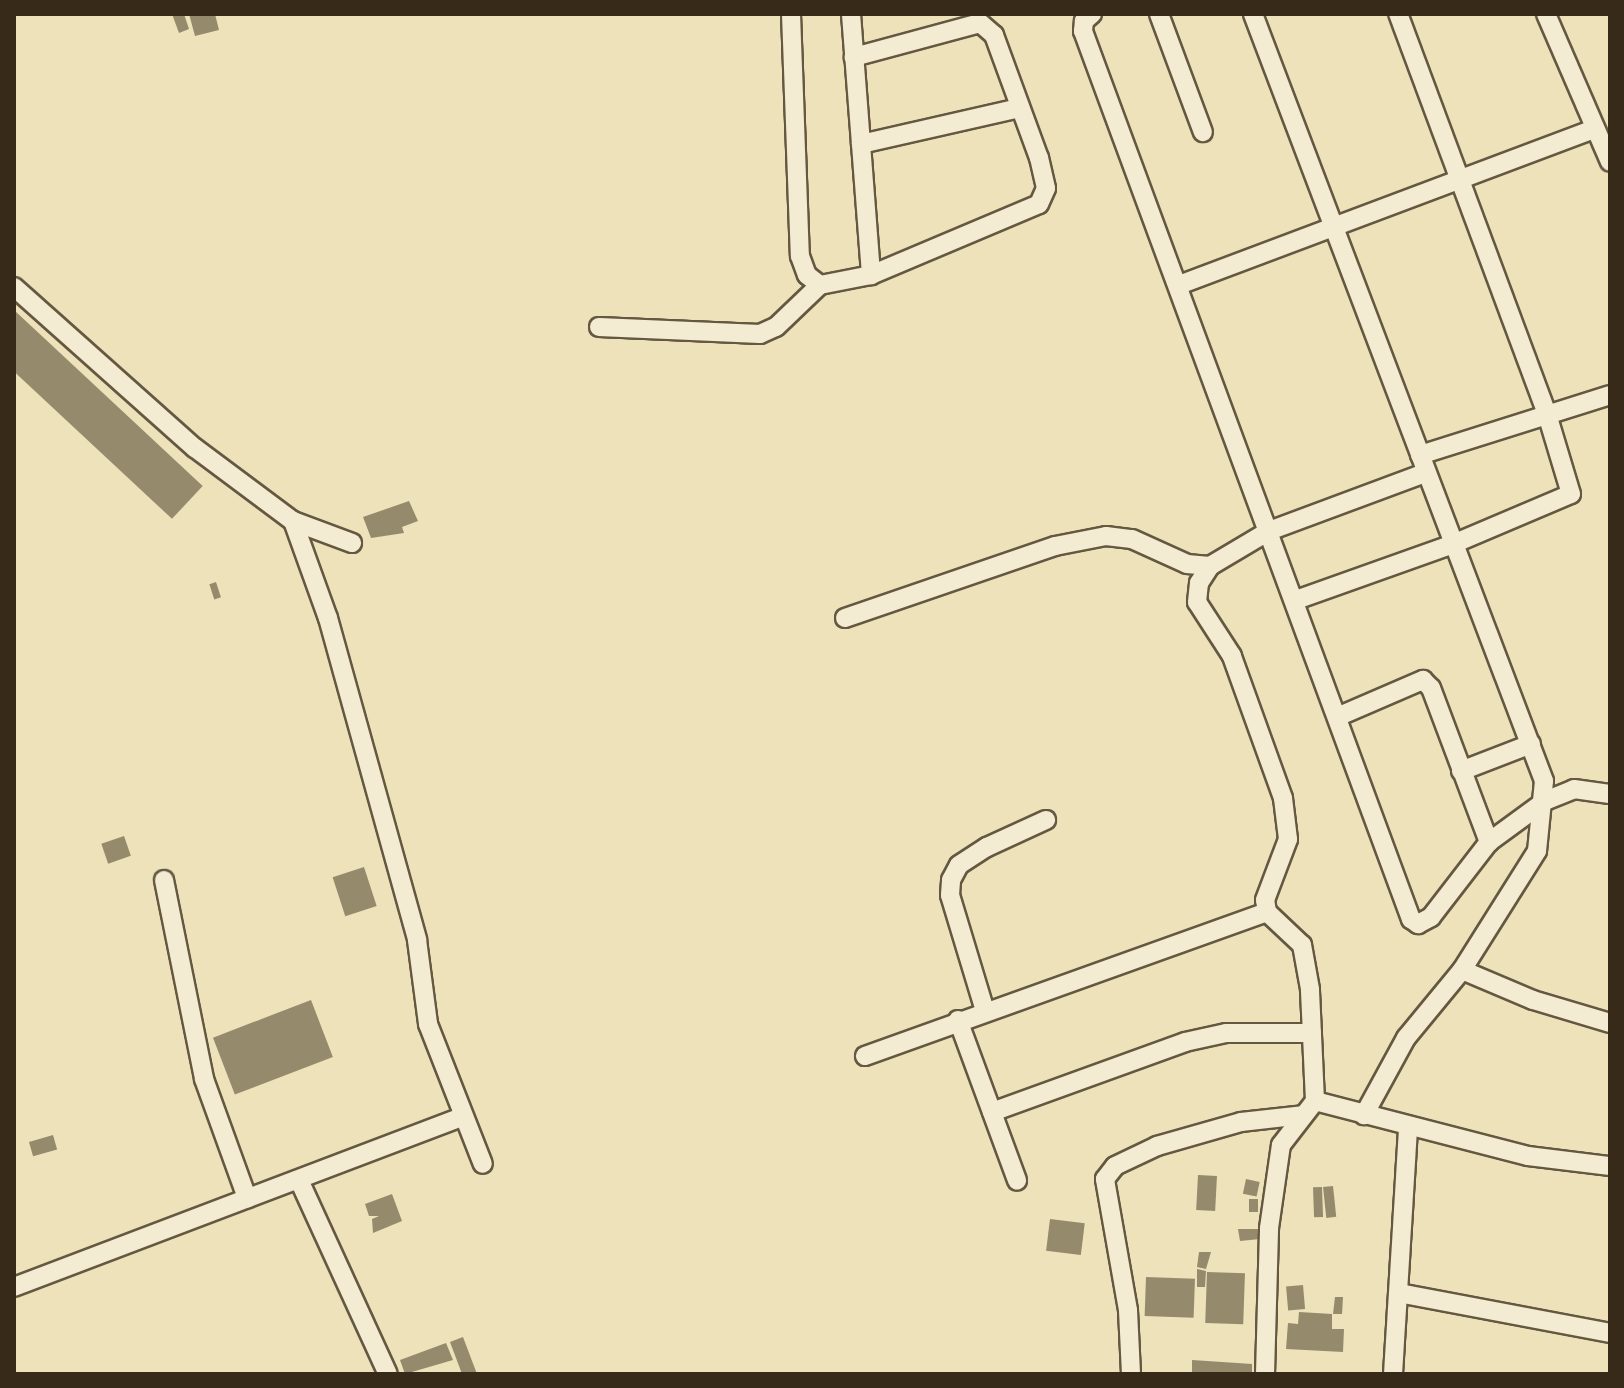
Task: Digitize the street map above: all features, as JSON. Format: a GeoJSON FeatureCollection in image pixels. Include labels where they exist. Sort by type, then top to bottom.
{"type":"FeatureCollection","features":[{"type":"Feature","properties":{"kind":"street"},"geometry":{"type":"LineString","coordinates":[[791,14],[800,256],[807,275],[820,285]]}},
{"type":"Feature","properties":{"kind":"street"},"geometry":{"type":"LineString","coordinates":[[851,14],[871,275]]}},
{"type":"Feature","properties":{"kind":"street"},"geometry":{"type":"LineString","coordinates":[[1092,14],[1084,21],[1083,31],[1337,717],[1418,924],[1431,917],[1489,842],[1545,801],[1574,789],[1610,794]]}},
{"type":"Feature","properties":{"kind":"street"},"geometry":{"type":"LineString","coordinates":[[1159,14],[1203,132]]}},
{"type":"Feature","properties":{"kind":"street"},"geometry":{"type":"LineString","coordinates":[[1253,14],[1544,781],[1545,801],[1537,851],[1462,970],[1406,1038],[1364,1115]]}},
{"type":"Feature","properties":{"kind":"street"},"geometry":{"type":"LineString","coordinates":[[1296,600],[1453,544],[1571,494],[1572,484],[1547,414],[1398,14]]}},
{"type":"Feature","properties":{"kind":"street"},"geometry":{"type":"LineString","coordinates":[[1546,14],[1610,162]]}},
{"type":"Feature","properties":{"kind":"street"},"geometry":{"type":"LineString","coordinates":[[599,327],[760,334],[776,327],[820,285],[871,275],[1039,204],[1046,188],[1020,108],[994,35],[980,23],[854,57]]}},
{"type":"Feature","properties":{"kind":"street"},"geometry":{"type":"LineString","coordinates":[[861,144],[1020,108]]}},
{"type":"Feature","properties":{"kind":"street"},"geometry":{"type":"LineString","coordinates":[[1179,285],[1459,183],[1595,129]]}},
{"type":"Feature","properties":{"kind":"street"},"geometry":{"type":"LineString","coordinates":[[14,287],[195,448],[293,521],[352,543]]}},
{"type":"Feature","properties":{"kind":"street"},"geometry":{"type":"LineString","coordinates":[[1265,1374],[1269,1228],[1281,1145],[1309,1108],[1312,1033],[1302,945],[1267,912],[1265,900],[1288,839],[1283,798],[1232,656],[1197,602],[1199,583],[1210,566],[1269,531],[1547,414],[1610,395]]}},
{"type":"Feature","properties":{"kind":"street"},"geometry":{"type":"LineString","coordinates":[[293,521],[328,618],[417,940],[428,1024],[461,1117],[483,1164]]}},
{"type":"Feature","properties":{"kind":"street"},"geometry":{"type":"LineString","coordinates":[[845,618],[1055,546],[1106,536],[1132,539],[1187,564],[1210,566]]}},
{"type":"Feature","properties":{"kind":"street"},"geometry":{"type":"LineString","coordinates":[[1337,717],[1423,680],[1431,688],[1489,842]]}},
{"type":"Feature","properties":{"kind":"street"},"geometry":{"type":"LineString","coordinates":[[1461,771],[1531,744]]}},
{"type":"Feature","properties":{"kind":"street"},"geometry":{"type":"LineString","coordinates":[[985,1011],[950,895],[951,880],[959,865],[987,847],[1046,820]]}},
{"type":"Feature","properties":{"kind":"street"},"geometry":{"type":"LineString","coordinates":[[164,880],[204,1079],[247,1198]]}},
{"type":"Feature","properties":{"kind":"street"},"geometry":{"type":"LineString","coordinates":[[865,1056],[958,1020],[1267,912]]}},
{"type":"Feature","properties":{"kind":"street"},"geometry":{"type":"LineString","coordinates":[[1462,970],[1533,1000],[1610,1023]]}},
{"type":"Feature","properties":{"kind":"street"},"geometry":{"type":"LineString","coordinates":[[958,1020],[1017,1180]]}},
{"type":"Feature","properties":{"kind":"street"},"geometry":{"type":"LineString","coordinates":[[992,1112],[1185,1042],[1226,1033],[1312,1033]]}},
{"type":"Feature","properties":{"kind":"street"},"geometry":{"type":"LineString","coordinates":[[1131,1374],[1128,1310],[1105,1179],[1115,1166],[1157,1146],[1241,1122],[1309,1108],[1364,1115],[1528,1156],[1610,1166]]}},
{"type":"Feature","properties":{"kind":"street"},"geometry":{"type":"LineString","coordinates":[[14,1287],[461,1117]]}},
{"type":"Feature","properties":{"kind":"street"},"geometry":{"type":"LineString","coordinates":[[1393,1374],[1408,1127]]}},
{"type":"Feature","properties":{"kind":"street"},"geometry":{"type":"LineString","coordinates":[[299,1180],[388,1374]]}},
{"type":"Feature","properties":{"kind":"street"},"geometry":{"type":"LineString","coordinates":[[1399,1293],[1610,1333]]}},
{"type":"Feature","properties":{"kind":"building"},"geometry":{"type":"Polygon","coordinates":[[[172,14],[184,14],[189,29],[179,33],[172,14]]]}},
{"type":"Feature","properties":{"kind":"building"},"geometry":{"type":"Polygon","coordinates":[[[189,14],[215,14],[219,30],[195,36],[189,14]]]}},
{"type":"Feature","properties":{"kind":"building"},"geometry":{"type":"Polygon","coordinates":[[[14,310],[203,486],[172,519],[14,372],[14,310]]]}},
{"type":"Feature","properties":{"kind":"building"},"geometry":{"type":"Polygon","coordinates":[[[409,501],[418,521],[402,527],[404,533],[371,538],[363,517],[409,501]]]}},
{"type":"Feature","properties":{"kind":"building"},"geometry":{"type":"Polygon","coordinates":[[[216,582],[221,597],[214,599],[209,584],[216,582]]]}},
{"type":"Feature","properties":{"kind":"building"},"geometry":{"type":"Polygon","coordinates":[[[124,836],[131,856],[108,864],[101,844],[124,836]]]}},
{"type":"Feature","properties":{"kind":"building"},"geometry":{"type":"Polygon","coordinates":[[[364,867],[377,906],[345,916],[333,877],[364,867]]]}},
{"type":"Feature","properties":{"kind":"building"},"geometry":{"type":"Polygon","coordinates":[[[311,1000],[333,1057],[235,1095],[213,1038],[311,1000]]]}},
{"type":"Feature","properties":{"kind":"building"},"geometry":{"type":"Polygon","coordinates":[[[53,1135],[57,1149],[33,1156],[29,1142],[53,1135]]]}},
{"type":"Feature","properties":{"kind":"building"},"geometry":{"type":"Polygon","coordinates":[[[1198,1175],[1217,1176],[1215,1211],[1196,1210],[1198,1175]]]}},
{"type":"Feature","properties":{"kind":"building"},"geometry":{"type":"Polygon","coordinates":[[[1246,1179],[1260,1182],[1257,1197],[1243,1194],[1246,1179]]]}},
{"type":"Feature","properties":{"kind":"building"},"geometry":{"type":"Polygon","coordinates":[[[1333,1186],[1336,1217],[1326,1218],[1323,1187],[1333,1186]]]}},
{"type":"Feature","properties":{"kind":"building"},"geometry":{"type":"Polygon","coordinates":[[[1313,1187],[1322,1187],[1323,1217],[1314,1217],[1313,1187]]]}},
{"type":"Feature","properties":{"kind":"building"},"geometry":{"type":"Polygon","coordinates":[[[392,1194],[402,1221],[373,1233],[372,1219],[379,1216],[369,1216],[365,1204],[392,1194]]]}},
{"type":"Feature","properties":{"kind":"building"},"geometry":{"type":"Polygon","coordinates":[[[1249,1199],[1258,1199],[1258,1212],[1249,1212],[1249,1199]]]}},
{"type":"Feature","properties":{"kind":"building"},"geometry":{"type":"Polygon","coordinates":[[[1050,1219],[1085,1223],[1081,1255],[1046,1251],[1050,1219]]]}},
{"type":"Feature","properties":{"kind":"building"},"geometry":{"type":"Polygon","coordinates":[[[1238,1229],[1258,1229],[1260,1239],[1240,1241],[1238,1229]]]}},
{"type":"Feature","properties":{"kind":"building"},"geometry":{"type":"Polygon","coordinates":[[[1199,1252],[1211,1252],[1206,1269],[1197,1267],[1199,1252]]]}},
{"type":"Feature","properties":{"kind":"building"},"geometry":{"type":"Polygon","coordinates":[[[1197,1269],[1206,1271],[1205,1287],[1197,1287],[1197,1269]]]}},
{"type":"Feature","properties":{"kind":"building"},"geometry":{"type":"Polygon","coordinates":[[[1207,1272],[1245,1273],[1243,1324],[1205,1323],[1207,1272]]]}},
{"type":"Feature","properties":{"kind":"building"},"geometry":{"type":"Polygon","coordinates":[[[1146,1277],[1195,1279],[1194,1318],[1145,1316],[1146,1277]]]}},
{"type":"Feature","properties":{"kind":"building"},"geometry":{"type":"Polygon","coordinates":[[[1303,1285],[1305,1309],[1288,1310],[1286,1286],[1303,1285]]]}},
{"type":"Feature","properties":{"kind":"building"},"geometry":{"type":"Polygon","coordinates":[[[1335,1297],[1343,1297],[1342,1314],[1333,1314],[1335,1297]]]}},
{"type":"Feature","properties":{"kind":"building"},"geometry":{"type":"Polygon","coordinates":[[[1299,1312],[1332,1314],[1332,1329],[1344,1329],[1343,1352],[1286,1349],[1288,1323],[1298,1324],[1299,1312]]]}},
{"type":"Feature","properties":{"kind":"building"},"geometry":{"type":"Polygon","coordinates":[[[463,1337],[477,1374],[462,1374],[450,1342],[463,1337]]]}},
{"type":"Feature","properties":{"kind":"building"},"geometry":{"type":"Polygon","coordinates":[[[446,1343],[453,1360],[405,1374],[400,1360],[446,1343]]]}},
{"type":"Feature","properties":{"kind":"building"},"geometry":{"type":"Polygon","coordinates":[[[1192,1360],[1252,1364],[1252,1374],[1192,1374],[1192,1360]]]}}]}
